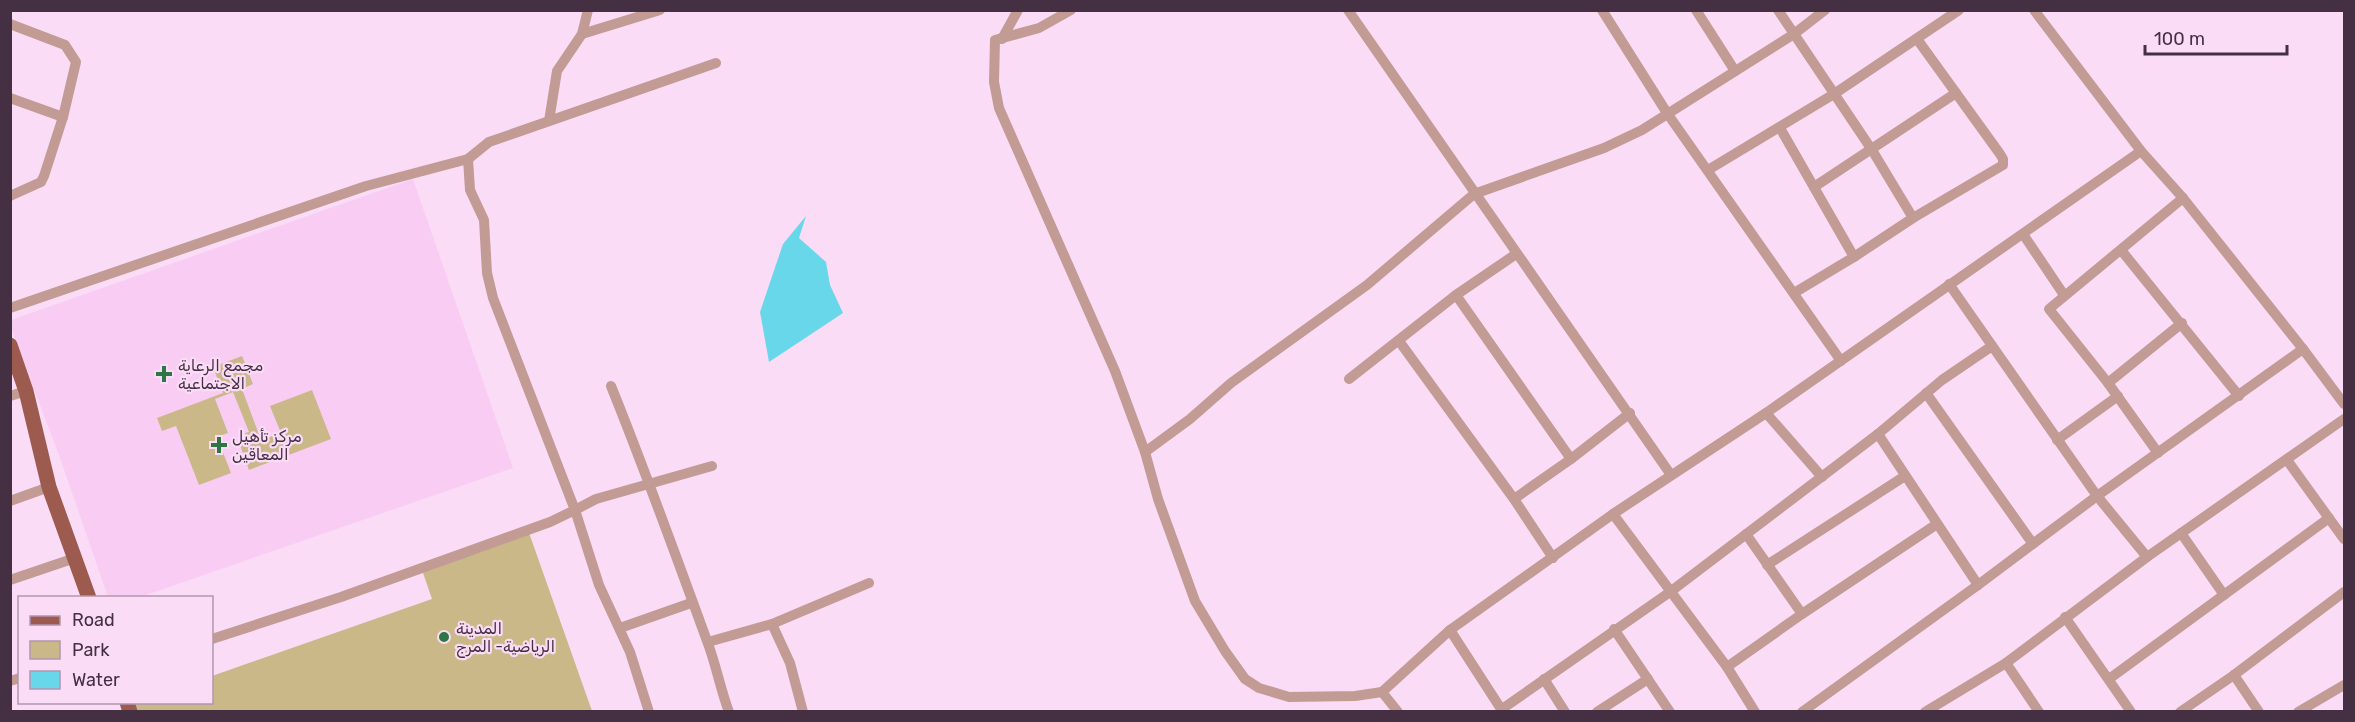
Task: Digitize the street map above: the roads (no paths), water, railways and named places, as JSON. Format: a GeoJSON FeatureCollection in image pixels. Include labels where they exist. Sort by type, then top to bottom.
{"type":"FeatureCollection","features":[{"type":"Feature","properties":{"kind":"main road"},"geometry":{"type":"LineString","coordinates":[[10,345],[26,391],[49,487],[89,596]]}},
{"type":"Feature","properties":{"kind":"street"},"geometry":{"type":"LineString","coordinates":[[549,121],[557,71],[582,34],[588,10]]}},
{"type":"Feature","properties":{"kind":"street"},"geometry":{"type":"LineString","coordinates":[[582,34],[660,10]]}},
{"type":"Feature","properties":{"kind":"street"},"geometry":{"type":"LineString","coordinates":[[1002,39],[1018,10]]}},
{"type":"Feature","properties":{"kind":"street"},"geometry":{"type":"LineString","coordinates":[[1071,10],[1039,28],[995,40],[995,97],[1115,371],[1145,452],[1158,499],[1187,582],[1209,627],[1245,679],[1258,688],[1289,697],[1355,696],[1382,692],[1449,630],[1613,514],[1766,413],[2141,151]]}},
{"type":"Feature","properties":{"kind":"street"},"geometry":{"type":"LineString","coordinates":[[1348,10],[1474,194],[1630,413],[1671,476]]}},
{"type":"Feature","properties":{"kind":"street"},"geometry":{"type":"LineString","coordinates":[[1602,10],[1667,113],[1841,361]]}},
{"type":"Feature","properties":{"kind":"street"},"geometry":{"type":"LineString","coordinates":[[1696,10],[1735,71]]}},
{"type":"Feature","properties":{"kind":"street"},"geometry":{"type":"LineString","coordinates":[[1778,10],[1872,150],[1913,218]]}},
{"type":"Feature","properties":{"kind":"street"},"geometry":{"type":"LineString","coordinates":[[1145,452],[1190,419],[1231,383],[1367,285],[1474,194],[1604,148],[1642,130],[1794,34],[1825,10]]}},
{"type":"Feature","properties":{"kind":"street"},"geometry":{"type":"LineString","coordinates":[[1708,170],[1834,94],[1959,10]]}},
{"type":"Feature","properties":{"kind":"street"},"geometry":{"type":"LineString","coordinates":[[2034,10],[2141,151],[2183,198],[2344,404]]}},
{"type":"Feature","properties":{"kind":"street"},"geometry":{"type":"LineString","coordinates":[[10,24],[65,45],[76,62],[63,117],[41,182],[10,195]]}},
{"type":"Feature","properties":{"kind":"street"},"geometry":{"type":"LineString","coordinates":[[1794,293],[2004,163],[1917,39]]}},
{"type":"Feature","properties":{"kind":"street"},"geometry":{"type":"LineString","coordinates":[[10,308],[366,186],[468,159],[489,142],[716,63]]}},
{"type":"Feature","properties":{"kind":"street"},"geometry":{"type":"LineString","coordinates":[[1814,187],[1956,93]]}},
{"type":"Feature","properties":{"kind":"street"},"geometry":{"type":"LineString","coordinates":[[10,98],[63,117]]}},
{"type":"Feature","properties":{"kind":"street"},"geometry":{"type":"LineString","coordinates":[[1780,128],[1854,257]]}},
{"type":"Feature","properties":{"kind":"street"},"geometry":{"type":"LineString","coordinates":[[468,159],[470,190],[484,220],[487,273],[493,298],[575,510],[599,585],[630,652],[649,711]]}},
{"type":"Feature","properties":{"kind":"street"},"geometry":{"type":"LineString","coordinates":[[2158,453],[2118,396],[2049,310],[2064,295],[2183,198]]}},
{"type":"Feature","properties":{"kind":"street"},"geometry":{"type":"LineString","coordinates":[[2023,234],[2064,295]]}},
{"type":"Feature","properties":{"kind":"street"},"geometry":{"type":"LineString","coordinates":[[2121,250],[2240,396]]}},
{"type":"Feature","properties":{"kind":"street"},"geometry":{"type":"LineString","coordinates":[[1349,379],[1456,295],[1516,254]]}},
{"type":"Feature","properties":{"kind":"street"},"geometry":{"type":"LineString","coordinates":[[1949,284],[2097,496],[2147,557]]}},
{"type":"Feature","properties":{"kind":"street"},"geometry":{"type":"LineString","coordinates":[[1456,295],[1571,459]]}},
{"type":"Feature","properties":{"kind":"street"},"geometry":{"type":"LineString","coordinates":[[2108,383],[2182,323]]}},
{"type":"Feature","properties":{"kind":"street"},"geometry":{"type":"LineString","coordinates":[[1399,341],[1514,499],[1552,558]]}},
{"type":"Feature","properties":{"kind":"street"},"geometry":{"type":"LineString","coordinates":[[1449,630],[1502,710],[1614,629],[1670,592],[1878,434],[1926,393],[1992,346]]}},
{"type":"Feature","properties":{"kind":"street"},"geometry":{"type":"LineString","coordinates":[[1802,711],[2303,349]]}},
{"type":"Feature","properties":{"kind":"street"},"geometry":{"type":"LineString","coordinates":[[611,386],[650,483],[691,603],[708,642],[729,711]]}},
{"type":"Feature","properties":{"kind":"street"},"geometry":{"type":"LineString","coordinates":[[10,396],[26,391]]}},
{"type":"Feature","properties":{"kind":"street"},"geometry":{"type":"LineString","coordinates":[[1926,393],[2033,544]]}},
{"type":"Feature","properties":{"kind":"street"},"geometry":{"type":"LineString","coordinates":[[2057,440],[2118,396]]}},
{"type":"Feature","properties":{"kind":"street"},"geometry":{"type":"LineString","coordinates":[[1514,499],[1571,459],[1630,413]]}},
{"type":"Feature","properties":{"kind":"street"},"geometry":{"type":"LineString","coordinates":[[1766,413],[1822,477]]}},
{"type":"Feature","properties":{"kind":"street"},"geometry":{"type":"LineString","coordinates":[[1925,711],[1939,708],[2006,663],[2147,557],[2344,419]]}},
{"type":"Feature","properties":{"kind":"street"},"geometry":{"type":"LineString","coordinates":[[1878,434],[1978,585]]}},
{"type":"Feature","properties":{"kind":"street"},"geometry":{"type":"LineString","coordinates":[[2287,460],[2344,539]]}},
{"type":"Feature","properties":{"kind":"street"},"geometry":{"type":"LineString","coordinates":[[213,639],[341,597],[550,522],[596,499],[712,466]]}},
{"type":"Feature","properties":{"kind":"street"},"geometry":{"type":"LineString","coordinates":[[1767,565],[1905,476]]}},
{"type":"Feature","properties":{"kind":"street"},"geometry":{"type":"LineString","coordinates":[[10,501],[49,487]]}},
{"type":"Feature","properties":{"kind":"street"},"geometry":{"type":"LineString","coordinates":[[1613,514],[1727,667],[1755,711]]}},
{"type":"Feature","properties":{"kind":"street"},"geometry":{"type":"LineString","coordinates":[[2109,679],[2329,518]]}},
{"type":"Feature","properties":{"kind":"street"},"geometry":{"type":"LineString","coordinates":[[1727,667],[1937,524]]}},
{"type":"Feature","properties":{"kind":"street"},"geometry":{"type":"LineString","coordinates":[[2181,533],[2224,595]]}},
{"type":"Feature","properties":{"kind":"street"},"geometry":{"type":"LineString","coordinates":[[1746,534],[1802,614]]}},
{"type":"Feature","properties":{"kind":"street"},"geometry":{"type":"LineString","coordinates":[[10,580],[75,558]]}},
{"type":"Feature","properties":{"kind":"street"},"geometry":{"type":"LineString","coordinates":[[708,642],[772,624],[869,583]]}},
{"type":"Feature","properties":{"kind":"street"},"geometry":{"type":"LineString","coordinates":[[2180,711],[2234,675],[2344,592]]}},
{"type":"Feature","properties":{"kind":"street"},"geometry":{"type":"LineString","coordinates":[[620,628],[691,603]]}},
{"type":"Feature","properties":{"kind":"street"},"geometry":{"type":"LineString","coordinates":[[2065,617],[2131,711]]}},
{"type":"Feature","properties":{"kind":"street"},"geometry":{"type":"LineString","coordinates":[[772,624],[790,663],[803,711]]}},
{"type":"Feature","properties":{"kind":"street"},"geometry":{"type":"LineString","coordinates":[[1614,629],[1670,711]]}},
{"type":"Feature","properties":{"kind":"street"},"geometry":{"type":"LineString","coordinates":[[2006,663],[2039,711]]}},
{"type":"Feature","properties":{"kind":"street"},"geometry":{"type":"LineString","coordinates":[[2234,675],[2259,711]]}},
{"type":"Feature","properties":{"kind":"street"},"geometry":{"type":"LineString","coordinates":[[1544,679],[1565,711]]}},
{"type":"Feature","properties":{"kind":"street"},"geometry":{"type":"LineString","coordinates":[[1597,711],[1648,679]]}},
{"type":"Feature","properties":{"kind":"street"},"geometry":{"type":"LineString","coordinates":[[2298,711],[2344,685]]}},
{"type":"Feature","properties":{"kind":"street"},"geometry":{"type":"LineString","coordinates":[[1382,692],[1398,711]]}},
{"type":"Feature","properties":{"kind":"water"},"geometry":{"type":"Polygon","coordinates":[[[806,216],[799,238],[826,262],[830,285],[843,313],[769,362],[760,312],[783,244],[806,216]]]}},
{"type":"Feature","properties":{"kind":"place","name":"مجمع الرعاية الاجتماعية"},"geometry":{"type":"Point","coordinates":[164,374]}},
{"type":"Feature","properties":{"kind":"place","name":"مركز تأهيل المعاقين"},"geometry":{"type":"Point","coordinates":[219,445]}},
{"type":"Feature","properties":{"kind":"place","name":"المدينة الرياضية- المرج"},"geometry":{"type":"Point","coordinates":[444,637]}}]}
